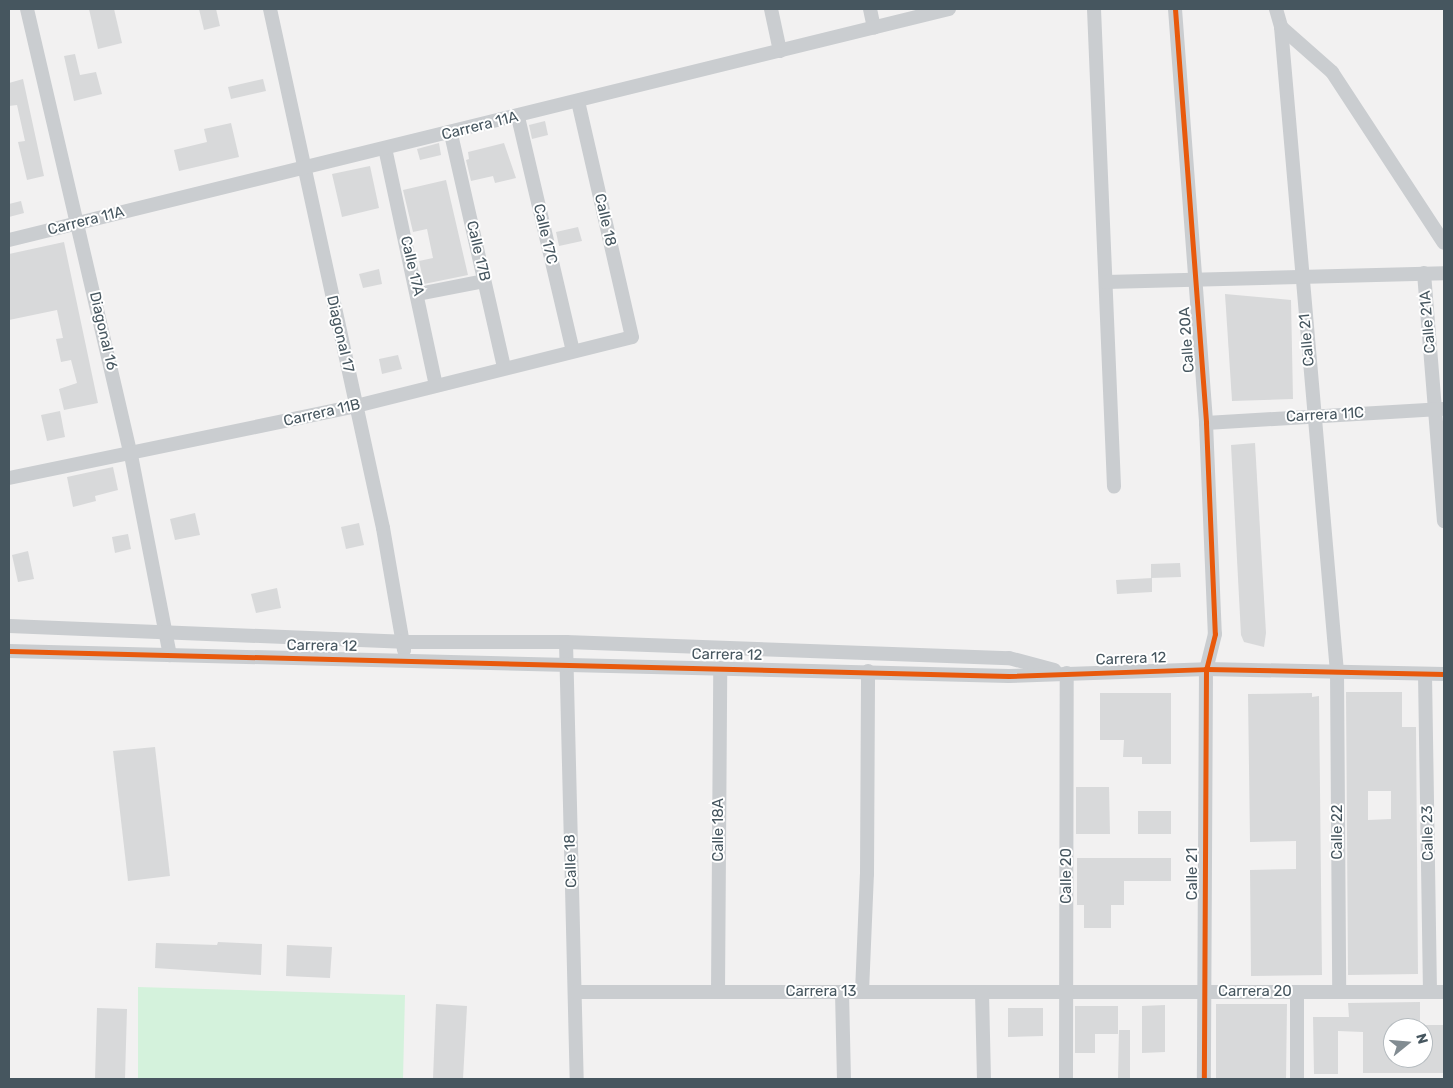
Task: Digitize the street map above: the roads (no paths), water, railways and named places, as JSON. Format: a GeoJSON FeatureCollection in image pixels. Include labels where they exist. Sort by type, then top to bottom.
{"type":"FeatureCollection","features":[{"type":"Feature","properties":{"kind":"street","name":"Diagonal 16"},"geometry":{"type":"LineString","coordinates":[[27,9],[79,222],[131,455],[170,655]]}},
{"type":"Feature","properties":{"kind":"street","name":"Diagonal 17"},"geometry":{"type":"LineString","coordinates":[[270,9],[302,167],[383,528],[406,660]]}},
{"type":"Feature","properties":{"kind":"street"},"geometry":{"type":"LineString","coordinates":[[771,9],[780,51]]}},
{"type":"Feature","properties":{"kind":"street"},"geometry":{"type":"LineString","coordinates":[[870,9],[874,28]]}},
{"type":"Feature","properties":{"kind":"street","name":"Carrera 11A"},"geometry":{"type":"LineString","coordinates":[[9,240],[302,167],[451,134],[950,9]]}},
{"type":"Feature","properties":{"kind":"street"},"geometry":{"type":"LineString","coordinates":[[1094,9],[1114,487]]}},
{"type":"Feature","properties":{"kind":"street","name":"Calle 20A"},"geometry":{"type":"LineString","coordinates":[[1175,9],[1206,423],[1215,634],[1206,669]]}},
{"type":"Feature","properties":{"kind":"street","name":"Calle 21"},"geometry":{"type":"LineString","coordinates":[[1276,9],[1281,27],[1313,416],[1337,672]]}},
{"type":"Feature","properties":{"kind":"street"},"geometry":{"type":"LineString","coordinates":[[1281,27],[1332,72],[1444,243]]}},
{"type":"Feature","properties":{"kind":"street","name":"Calle 18"},"geometry":{"type":"LineString","coordinates":[[578,102],[632,337]]}},
{"type":"Feature","properties":{"kind":"street","name":"Calle 17C"},"geometry":{"type":"LineString","coordinates":[[518,117],[573,351]]}},
{"type":"Feature","properties":{"kind":"street","name":"Calle 17B"},"geometry":{"type":"LineString","coordinates":[[451,134],[504,368]]}},
{"type":"Feature","properties":{"kind":"street","name":"Calle 17A"},"geometry":{"type":"LineString","coordinates":[[385,148],[418,294],[436,385]]}},
{"type":"Feature","properties":{"kind":"street","name":"Calle 21A"},"geometry":{"type":"LineString","coordinates":[[1424,273],[1440,409],[1444,521]]}},
{"type":"Feature","properties":{"kind":"street"},"geometry":{"type":"LineString","coordinates":[[1106,282],[1444,273]]}},
{"type":"Feature","properties":{"kind":"street"},"geometry":{"type":"LineString","coordinates":[[418,294],[484,281]]}},
{"type":"Feature","properties":{"kind":"street","name":"Carrera 11B"},"geometry":{"type":"LineString","coordinates":[[9,478],[131,455],[356,406],[632,337]]}},
{"type":"Feature","properties":{"kind":"street","name":"Carrera 11C"},"geometry":{"type":"LineString","coordinates":[[1206,423],[1440,409]]}},
{"type":"Feature","properties":{"kind":"street","name":"Carrera 12"},"geometry":{"type":"LineString","coordinates":[[9,626],[403,642],[566,642],[1009,658],[1067,673]]}},
{"type":"Feature","properties":{"kind":"street","name":"Calle 18"},"geometry":{"type":"LineString","coordinates":[[566,642],[565,664],[577,1079]]}},
{"type":"Feature","properties":{"kind":"street","name":"Carrera 12"},"geometry":{"type":"LineString","coordinates":[[9,652],[868,671],[1009,676],[1206,669],[1444,674]]}},
{"type":"Feature","properties":{"kind":"street","name":"Calle 18A"},"geometry":{"type":"LineString","coordinates":[[718,992],[720,668]]}},
{"type":"Feature","properties":{"kind":"street","name":"Calle 21"},"geometry":{"type":"LineString","coordinates":[[1204,1079],[1206,669]]}},
{"type":"Feature","properties":{"kind":"street"},"geometry":{"type":"LineString","coordinates":[[862,992],[867,874],[868,671]]}},
{"type":"Feature","properties":{"kind":"street","name":"Calle 22"},"geometry":{"type":"LineString","coordinates":[[1337,672],[1339,992]]}},
{"type":"Feature","properties":{"kind":"street","name":"Calle 20"},"geometry":{"type":"LineString","coordinates":[[1066,1079],[1067,673]]}},
{"type":"Feature","properties":{"kind":"street","name":"Calle 23"},"geometry":{"type":"LineString","coordinates":[[1425,674],[1437,992]]}},
{"type":"Feature","properties":{"kind":"street","name":"Carrera 13"},"geometry":{"type":"LineString","coordinates":[[575,992],[1066,992]]}},
{"type":"Feature","properties":{"kind":"street"},"geometry":{"type":"LineString","coordinates":[[842,992],[844,1079]]}},
{"type":"Feature","properties":{"kind":"street"},"geometry":{"type":"LineString","coordinates":[[982,992],[984,1079]]}},
{"type":"Feature","properties":{"kind":"street","name":"Carrera 20"},"geometry":{"type":"LineString","coordinates":[[1066,992],[1437,992]]}},
{"type":"Feature","properties":{"kind":"street"},"geometry":{"type":"LineString","coordinates":[[1297,992],[1297,1079]]}}]}
